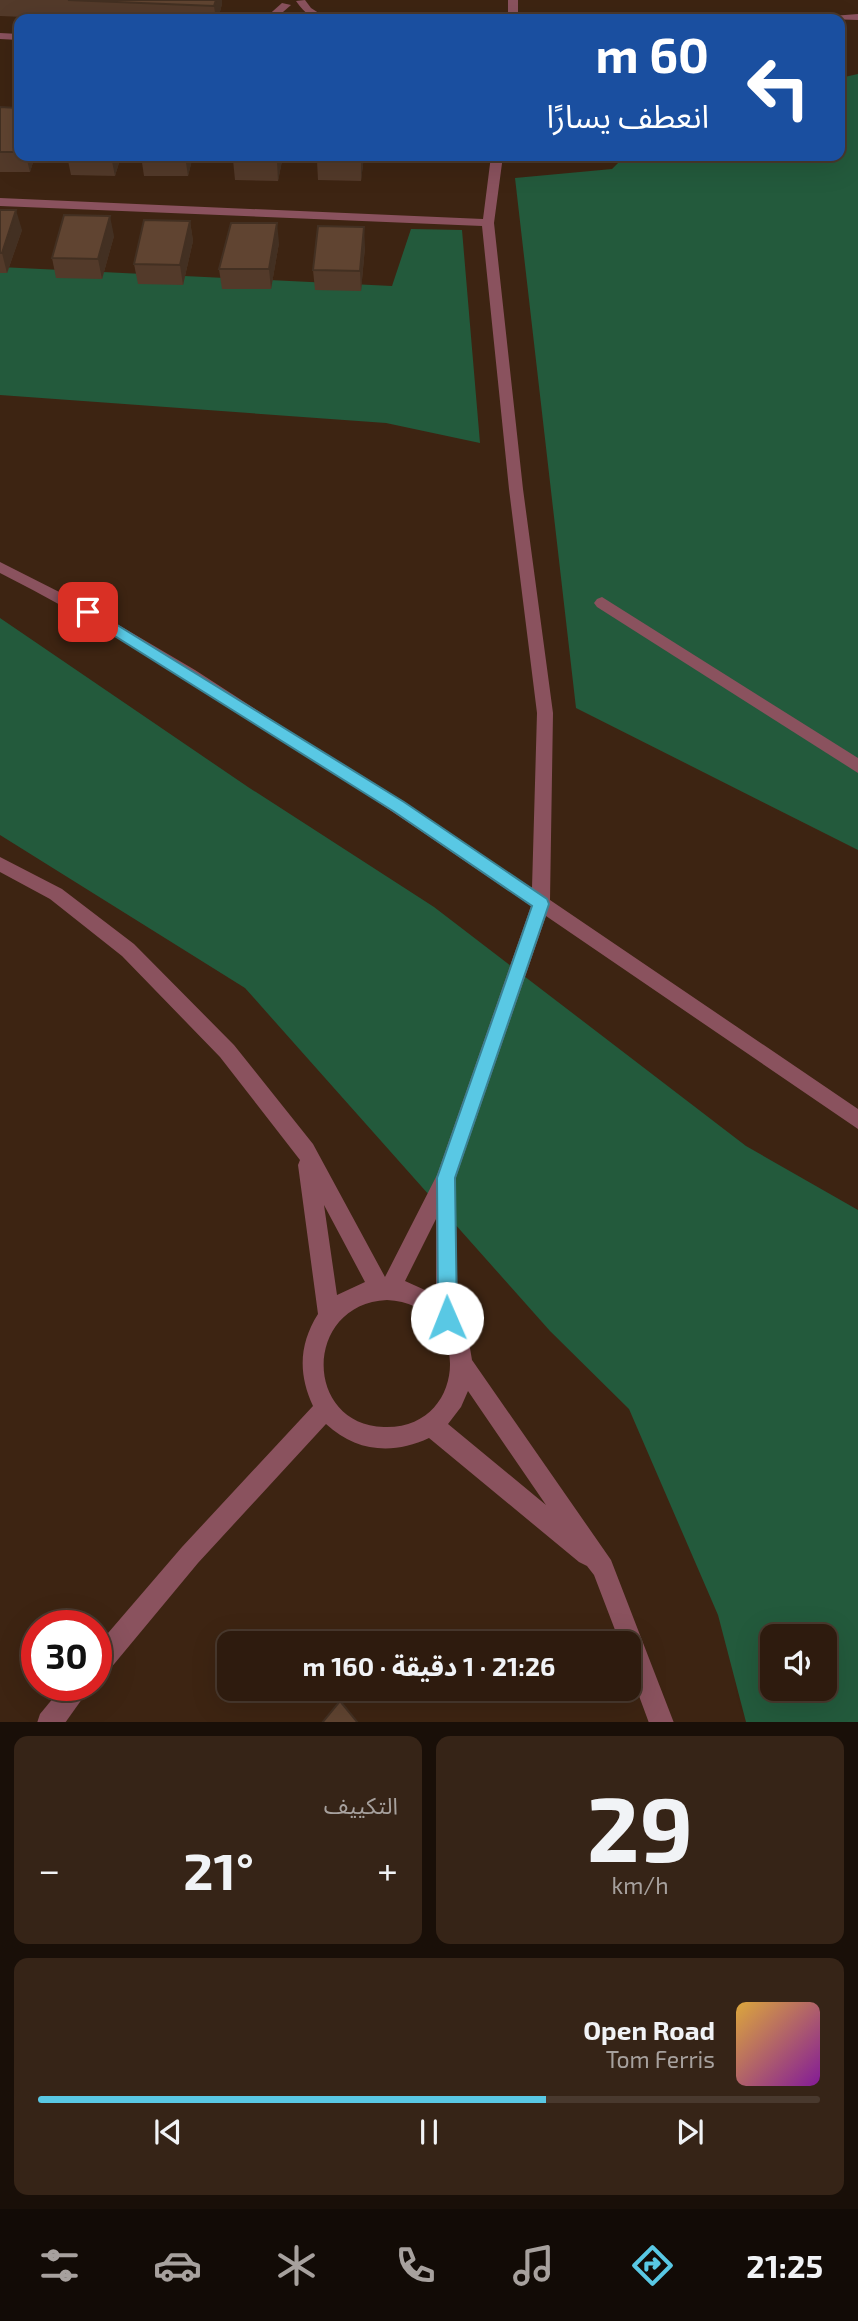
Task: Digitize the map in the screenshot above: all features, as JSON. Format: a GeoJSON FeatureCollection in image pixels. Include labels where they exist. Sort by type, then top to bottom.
{"type":"FeatureCollection","features":[{"type":"Feature","properties":{"kind":"street"},"geometry":{"type":"LineString","coordinates":[[301,1],[307,10],[314,14]]}},
{"type":"Feature","properties":{"kind":"street"},"geometry":{"type":"LineString","coordinates":[[385,1287],[446,1178],[541,904],[545,713],[516,489],[488,223],[496,161]]}},
{"type":"Feature","properties":{"kind":"street"},"geometry":{"type":"LineString","coordinates":[[0,202],[488,223]]}},
{"type":"Feature","properties":{"kind":"street"},"geometry":{"type":"LineString","coordinates":[[0,566],[66,599],[198,679],[398,807],[858,1120]]}},
{"type":"Feature","properties":{"kind":"street"},"geometry":{"type":"LineString","coordinates":[[602,603],[858,766]]}},
{"type":"Feature","properties":{"kind":"street"},"geometry":{"type":"LineString","coordinates":[[0,864],[56,894],[128,950],[227,1051],[306,1151],[385,1287]]}},
{"type":"Feature","properties":{"kind":"street"},"geometry":{"type":"LineString","coordinates":[[306,1151],[329,1317]]}},
{"type":"Feature","properties":{"kind":"street"},"geometry":{"type":"LineString","coordinates":[[446,1178],[447,1318]]}},
{"type":"Feature","properties":{"kind":"street"},"geometry":{"type":"LineString","coordinates":[[385,1287],[412,1291],[432,1302],[447,1318],[457,1338],[461,1362],[458,1385],[453,1396],[431,1425],[410,1436],[386,1440],[364,1437],[342,1425],[326,1408],[316,1386],[313,1362],[317,1339],[329,1317],[351,1297],[385,1287]]}},
{"type":"Feature","properties":{"kind":"street"},"geometry":{"type":"LineString","coordinates":[[461,1362],[603,1568],[662,1722]]}},
{"type":"Feature","properties":{"kind":"street"},"geometry":{"type":"LineString","coordinates":[[112,1647],[190,1555],[326,1408]]}},
{"type":"Feature","properties":{"kind":"street"},"geometry":{"type":"LineString","coordinates":[[431,1425],[603,1568]]}},
{"type":"Feature","properties":{"kind":"street"},"geometry":{"type":"LineString","coordinates":[[50,1722],[67,1701]]}},
{"type":"Feature","properties":{"kind":"green space"},"geometry":{"type":"Polygon","coordinates":[[[858,74],[858,850],[576,708],[515,178],[612,169],[620,161],[845,161],[845,77],[858,74]]]}},
{"type":"Feature","properties":{"kind":"green space"},"geometry":{"type":"Polygon","coordinates":[[[411,229],[462,230],[480,443],[386,423],[0,395],[0,267],[392,286],[411,229]]]}},
{"type":"Feature","properties":{"kind":"green space"},"geometry":{"type":"Polygon","coordinates":[[[0,618],[248,787],[434,907],[746,1146],[858,1210],[858,1722],[746,1722],[718,1615],[629,1409],[550,1331],[245,988],[0,835],[0,618]]]}},
{"type":"Feature","properties":{"kind":"building"},"geometry":{"type":"Polygon","coordinates":[[[68,0],[216,0],[214,6],[68,0]]]}},
{"type":"Feature","properties":{"kind":"building"},"geometry":{"type":"Polygon","coordinates":[[[0,107],[14,108],[14,152],[0,152],[0,107]]]}},
{"type":"Feature","properties":{"kind":"building"},"geometry":{"type":"Polygon","coordinates":[[[0,210],[16,210],[2,253],[0,253],[0,210]]]}},
{"type":"Feature","properties":{"kind":"building"},"geometry":{"type":"Polygon","coordinates":[[[64,215],[110,216],[98,259],[52,258],[64,215]]]}},
{"type":"Feature","properties":{"kind":"building"},"geometry":{"type":"Polygon","coordinates":[[[144,220],[190,221],[180,265],[134,264],[144,220]]]}},
{"type":"Feature","properties":{"kind":"building"},"geometry":{"type":"Polygon","coordinates":[[[231,223],[277,223],[269,269],[219,269],[231,223]]]}},
{"type":"Feature","properties":{"kind":"building"},"geometry":{"type":"Polygon","coordinates":[[[318,226],[364,227],[360,271],[313,270],[318,226]]]}},
{"type":"Feature","properties":{"kind":"building"},"geometry":{"type":"Polygon","coordinates":[[[340,1701],[357,1722],[323,1722],[340,1701]]]}},
{"type":"Feature","properties":{"kind":"route"},"geometry":{"type":"LineString","coordinates":[[88,612],[398,807],[541,904],[446,1178],[447,1318]]}}]}
